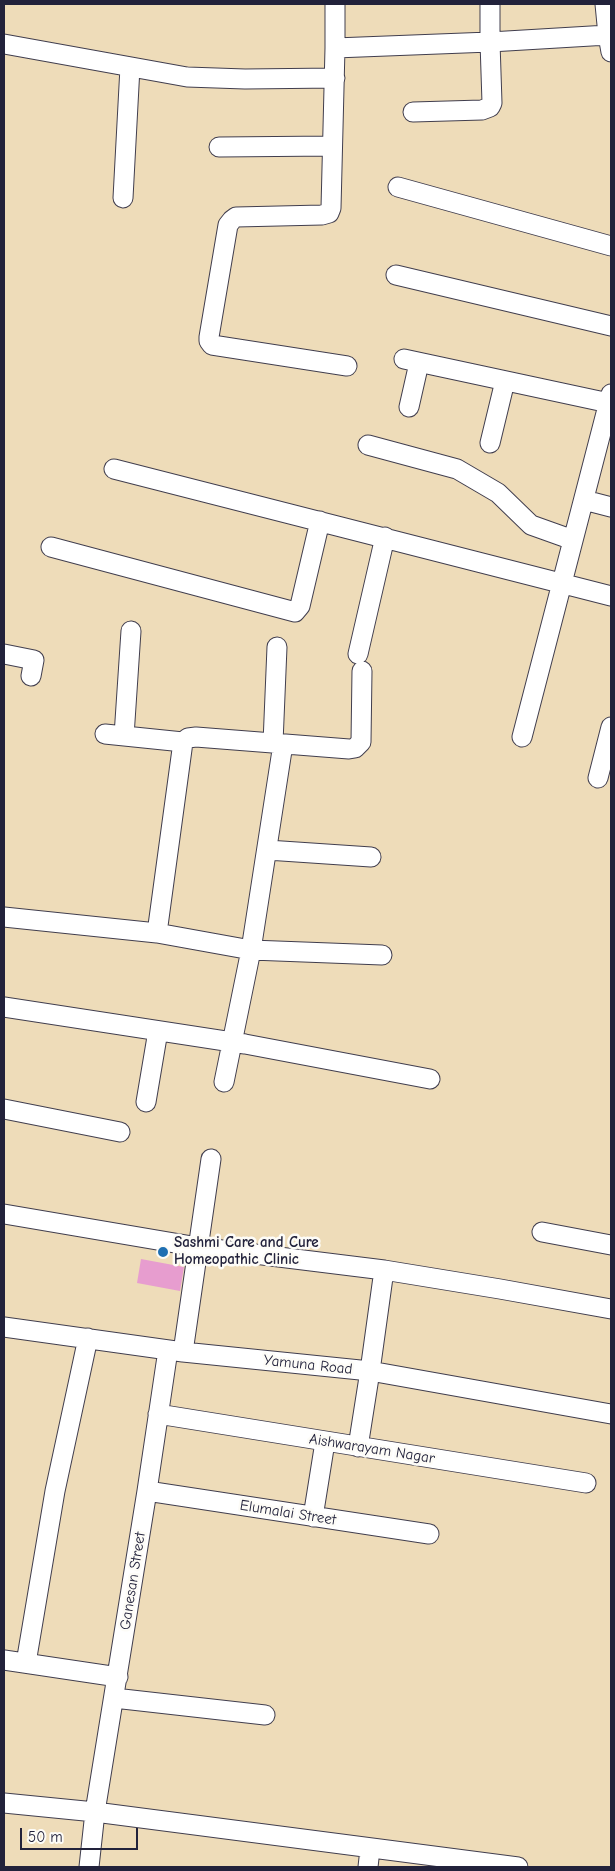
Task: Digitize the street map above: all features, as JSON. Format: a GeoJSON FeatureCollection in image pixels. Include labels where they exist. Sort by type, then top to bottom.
{"type":"FeatureCollection","features":[{"type":"Feature","properties":{"kind":"street"},"geometry":{"type":"LineString","coordinates":[[335,4],[331,208],[329,213],[322,215],[236,217],[232,220],[228,226],[209,341],[212,345],[347,366]]}},
{"type":"Feature","properties":{"kind":"street"},"geometry":{"type":"LineString","coordinates":[[414,112],[482,110],[490,107],[492,104],[490,4]]}},
{"type":"Feature","properties":{"kind":"street"},"geometry":{"type":"LineString","coordinates":[[335,48],[490,42],[610,43],[605,4]]}},
{"type":"Feature","properties":{"kind":"street"},"geometry":{"type":"LineString","coordinates":[[4,44],[187,77],[245,79],[335,78]]}},
{"type":"Feature","properties":{"kind":"street"},"geometry":{"type":"LineString","coordinates":[[123,198],[130,67]]}},
{"type":"Feature","properties":{"kind":"street"},"geometry":{"type":"LineString","coordinates":[[219,147],[332,146]]}},
{"type":"Feature","properties":{"kind":"street"},"geometry":{"type":"LineString","coordinates":[[398,188],[611,246]]}},
{"type":"Feature","properties":{"kind":"street"},"geometry":{"type":"LineString","coordinates":[[396,275],[611,326]]}},
{"type":"Feature","properties":{"kind":"street"},"geometry":{"type":"LineString","coordinates":[[409,407],[411,361],[505,381],[610,398],[522,737]]}},
{"type":"Feature","properties":{"kind":"street"},"geometry":{"type":"LineString","coordinates":[[490,443],[505,381]]}},
{"type":"Feature","properties":{"kind":"street"},"geometry":{"type":"LineString","coordinates":[[368,445],[457,469],[498,493],[531,525],[573,540]]}},
{"type":"Feature","properties":{"kind":"street"},"geometry":{"type":"LineString","coordinates":[[114,469],[611,596]]}},
{"type":"Feature","properties":{"kind":"street"},"geometry":{"type":"LineString","coordinates":[[584,500],[611,507]]}},
{"type":"Feature","properties":{"kind":"street"},"geometry":{"type":"LineString","coordinates":[[51,547],[295,612],[300,606],[320,521]]}},
{"type":"Feature","properties":{"kind":"street"},"geometry":{"type":"LineString","coordinates":[[157,933],[183,742],[188,738],[196,737],[349,749],[359,746],[361,742],[360,663],[385,537]]}},
{"type":"Feature","properties":{"kind":"street"},"geometry":{"type":"LineString","coordinates":[[124,736],[130,631]]}},
{"type":"Feature","properties":{"kind":"street"},"geometry":{"type":"LineString","coordinates":[[224,1082],[252,950],[267,850],[278,743],[278,647]]}},
{"type":"Feature","properties":{"kind":"street"},"geometry":{"type":"LineString","coordinates":[[4,654],[34,660],[31,676]]}},
{"type":"Feature","properties":{"kind":"street"},"geometry":{"type":"LineString","coordinates":[[105,734],[183,742]]}},
{"type":"Feature","properties":{"kind":"street"},"geometry":{"type":"LineString","coordinates":[[598,778],[610,739]]}},
{"type":"Feature","properties":{"kind":"street"},"geometry":{"type":"LineString","coordinates":[[267,850],[371,857]]}},
{"type":"Feature","properties":{"kind":"street"},"geometry":{"type":"LineString","coordinates":[[4,917],[157,933],[252,950],[382,955]]}},
{"type":"Feature","properties":{"kind":"street"},"geometry":{"type":"LineString","coordinates":[[4,1007],[232,1042],[430,1079]]}},
{"type":"Feature","properties":{"kind":"street"},"geometry":{"type":"LineString","coordinates":[[146,1102],[158,1031]]}},
{"type":"Feature","properties":{"kind":"street"},"geometry":{"type":"LineString","coordinates":[[4,1109],[120,1132]]}},
{"type":"Feature","properties":{"kind":"street","name":"Ganesan Street"},"geometry":{"type":"LineString","coordinates":[[89,1867],[95,1812],[158,1414],[175,1351],[198,1247],[211,1159]]}},
{"type":"Feature","properties":{"kind":"street"},"geometry":{"type":"LineString","coordinates":[[4,1214],[198,1247],[384,1270],[611,1309]]}},
{"type":"Feature","properties":{"kind":"street"},"geometry":{"type":"LineString","coordinates":[[542,1232],[611,1245]]}},
{"type":"Feature","properties":{"kind":"street"},"geometry":{"type":"LineString","coordinates":[[358,1447],[384,1270]]}},
{"type":"Feature","properties":{"kind":"street","name":"Yamuna Road"},"geometry":{"type":"LineString","coordinates":[[4,1327],[175,1351],[370,1371],[611,1414]]}},
{"type":"Feature","properties":{"kind":"street"},"geometry":{"type":"LineString","coordinates":[[26,1663],[55,1491],[88,1338]]}},
{"type":"Feature","properties":{"kind":"street","name":"Aishwarayam Nagar"},"geometry":{"type":"LineString","coordinates":[[158,1414],[586,1483]]}},
{"type":"Feature","properties":{"kind":"street"},"geometry":{"type":"LineString","coordinates":[[313,1517],[326,1442]]}},
{"type":"Feature","properties":{"kind":"street","name":"Elumalai Street"},"geometry":{"type":"LineString","coordinates":[[147,1490],[429,1534]]}},
{"type":"Feature","properties":{"kind":"street"},"geometry":{"type":"LineString","coordinates":[[4,1660],[118,1676]]}},
{"type":"Feature","properties":{"kind":"street"},"geometry":{"type":"LineString","coordinates":[[114,1698],[265,1715]]}},
{"type":"Feature","properties":{"kind":"street"},"geometry":{"type":"LineString","coordinates":[[4,1803],[95,1812],[369,1858],[518,1867]]}},
{"type":"Feature","properties":{"kind":"building"},"geometry":{"type":"Polygon","coordinates":[[[141,1259],[184,1267],[180,1291],[137,1283],[141,1259]]]}},
{"type":"Feature","properties":{"kind":"place","name":"Sashmi Care and Cure Homeopathic Clinic"},"geometry":{"type":"Point","coordinates":[163,1252]}}]}
